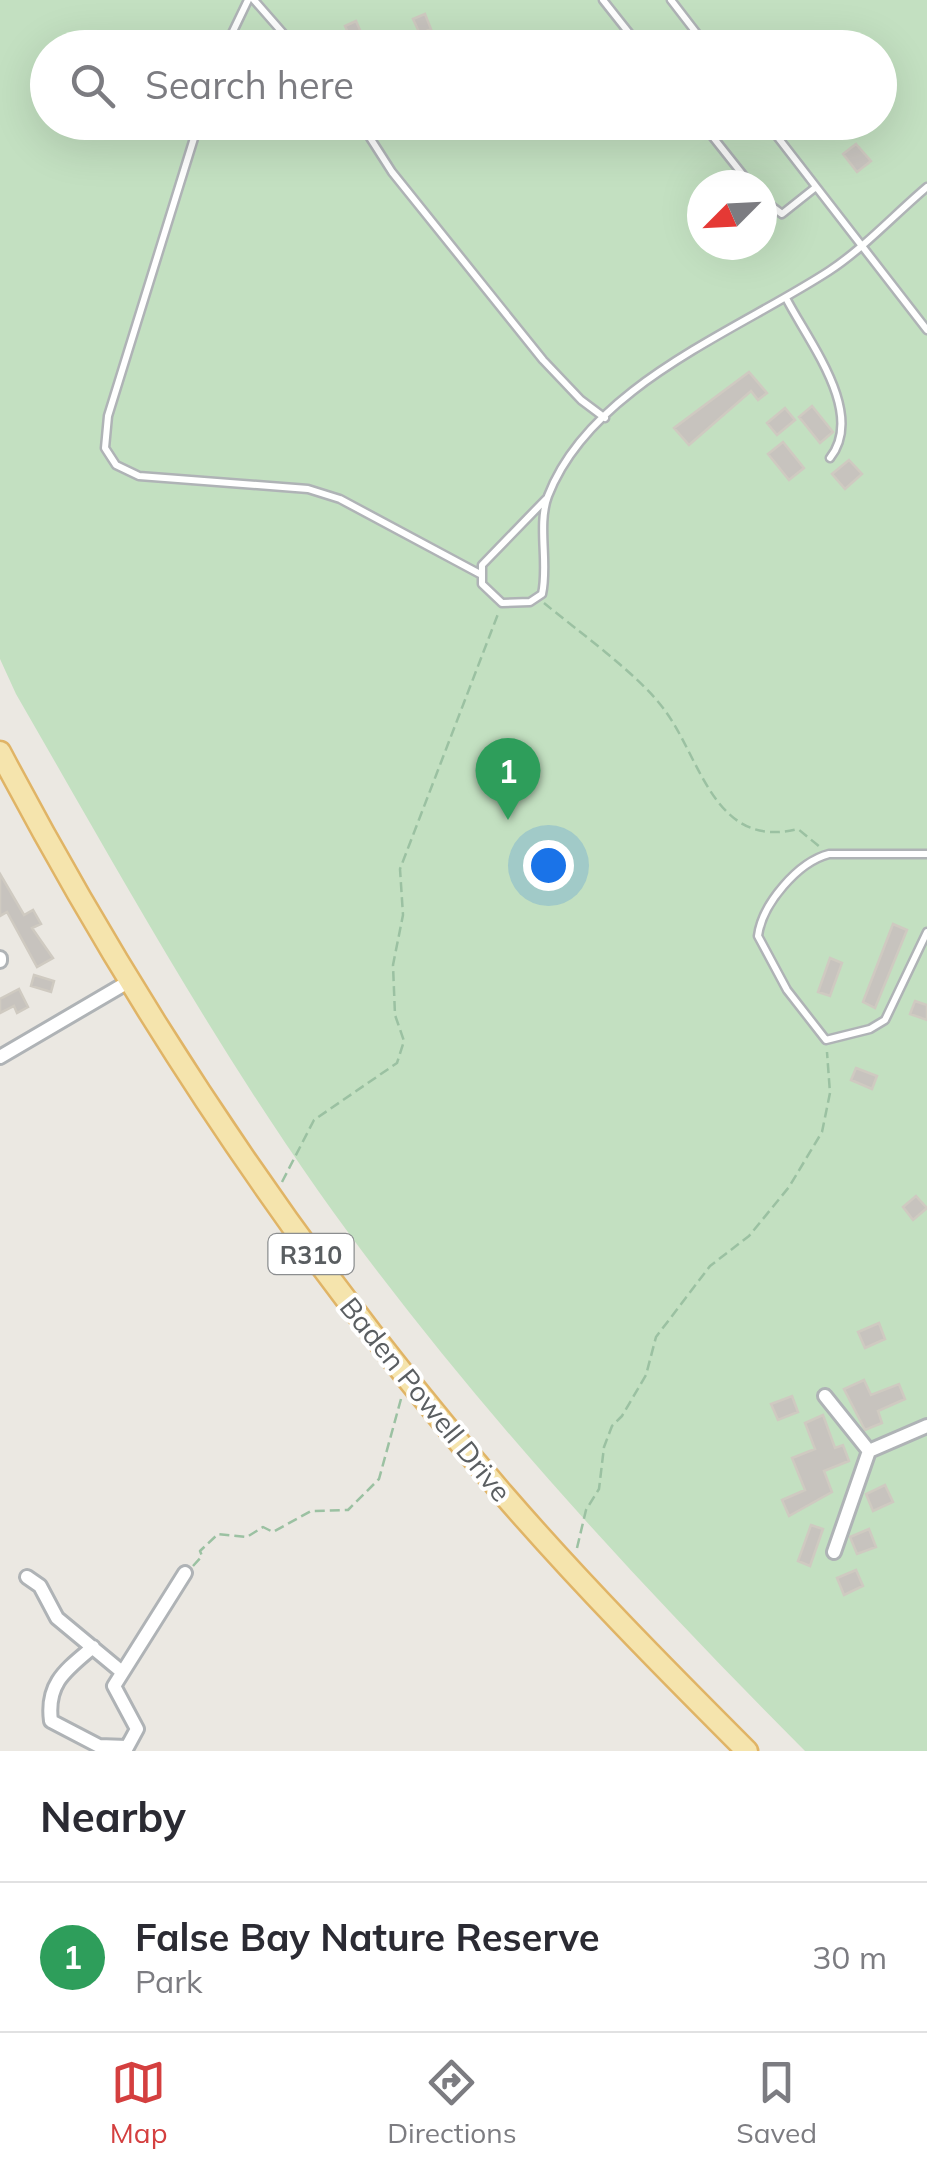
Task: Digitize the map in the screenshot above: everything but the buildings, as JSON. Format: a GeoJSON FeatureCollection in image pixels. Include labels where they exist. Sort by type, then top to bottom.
{"type":"FeatureCollection","features":[{"type":"Feature","properties":{"kind":"main road","name":"Baden Powell Drive"},"geometry":{"type":"LineString","coordinates":[[0,752],[128,982],[274,1202],[414,1388],[565,1564],[747,1751]]}},
{"type":"Feature","properties":{"kind":"street"},"geometry":{"type":"LineString","coordinates":[[0,1056],[128,982]]}},
{"type":"Feature","properties":{"kind":"street"},"geometry":{"type":"LineString","coordinates":[[826,1396],[869,1452]]}},
{"type":"Feature","properties":{"kind":"street"},"geometry":{"type":"LineString","coordinates":[[834,1552],[869,1452],[927,1426]]}},
{"type":"Feature","properties":{"kind":"street"},"geometry":{"type":"LineString","coordinates":[[93,1647],[53,1685],[48,1702],[51,1721],[99,1746],[126,1749],[137,1729],[114,1691],[184,1573]]}},
{"type":"Feature","properties":{"kind":"street"},"geometry":{"type":"LineString","coordinates":[[27,1576],[40,1586],[57,1618],[122,1672]]}},
{"type":"Feature","properties":{"kind":"lane"},"geometry":{"type":"LineString","coordinates":[[235,30],[251,0],[279,30]]}},
{"type":"Feature","properties":{"kind":"lane"},"geometry":{"type":"LineString","coordinates":[[603,0],[627,30]]}},
{"type":"Feature","properties":{"kind":"lane"},"geometry":{"type":"LineString","coordinates":[[671,0],[694,30]]}},
{"type":"Feature","properties":{"kind":"lane"},"geometry":{"type":"LineString","coordinates":[[193,140],[108,416],[106,448],[116,465],[139,476],[308,489],[340,499],[480,574],[487,591],[502,603],[520,604],[538,598],[544,582],[546,499]]}},
{"type":"Feature","properties":{"kind":"lane"},"geometry":{"type":"LineString","coordinates":[[371,140],[543,360],[581,400],[605,418]]}},
{"type":"Feature","properties":{"kind":"lane"},"geometry":{"type":"LineString","coordinates":[[715,140],[739,170]]}},
{"type":"Feature","properties":{"kind":"lane"},"geometry":{"type":"LineString","coordinates":[[780,140],[927,330]]}},
{"type":"Feature","properties":{"kind":"lane"},"geometry":{"type":"LineString","coordinates":[[480,574],[486,560],[546,499],[574,452],[605,418],[692,351],[840,263],[927,186]]}},
{"type":"Feature","properties":{"kind":"lane"},"geometry":{"type":"LineString","coordinates":[[777,210],[782,214],[816,188]]}},
{"type":"Feature","properties":{"kind":"lane"},"geometry":{"type":"LineString","coordinates":[[786,298],[840,405],[842,437],[830,458]]}},
{"type":"Feature","properties":{"kind":"lane"},"geometry":{"type":"LineString","coordinates":[[927,854],[829,854],[814,859],[764,914],[758,936],[794,1001],[826,1040],[870,1029],[884,1020],[927,932]]}},
{"type":"Feature","properties":{"kind":"path"},"geometry":{"type":"LineString","coordinates":[[538,598],[666,711],[700,782],[732,817],[757,830],[776,833],[798,829],[829,854]]}},
{"type":"Feature","properties":{"kind":"path"},"geometry":{"type":"LineString","coordinates":[[274,1202],[314,1120],[397,1064],[404,1041],[395,1015],[393,965],[403,915],[400,869],[502,603]]}},
{"type":"Feature","properties":{"kind":"path"},"geometry":{"type":"LineString","coordinates":[[565,1564],[576,1550],[586,1510],[600,1490],[604,1447],[612,1426],[646,1374],[656,1337],[710,1266],[750,1236],[789,1187],[822,1132],[830,1093],[826,1040]]}},
{"type":"Feature","properties":{"kind":"path"},"geometry":{"type":"LineString","coordinates":[[184,1573],[218,1534],[246,1537],[264,1527],[273,1532],[311,1511],[348,1510],[379,1478],[399,1400],[414,1388]]}},
{"type":"Feature","properties":{"kind":"green space"},"geometry":{"type":"Polygon","coordinates":[[[0,0],[927,0],[927,1751],[805,1751],[676,1618],[550,1481],[374,1266],[278,1132],[162,946],[16,694],[0,659],[0,0]]]}},
{"type":"Feature","properties":{"kind":"place","name":"False Bay Nature Reserve"},"geometry":{"type":"Point","coordinates":[508,820]}}]}
